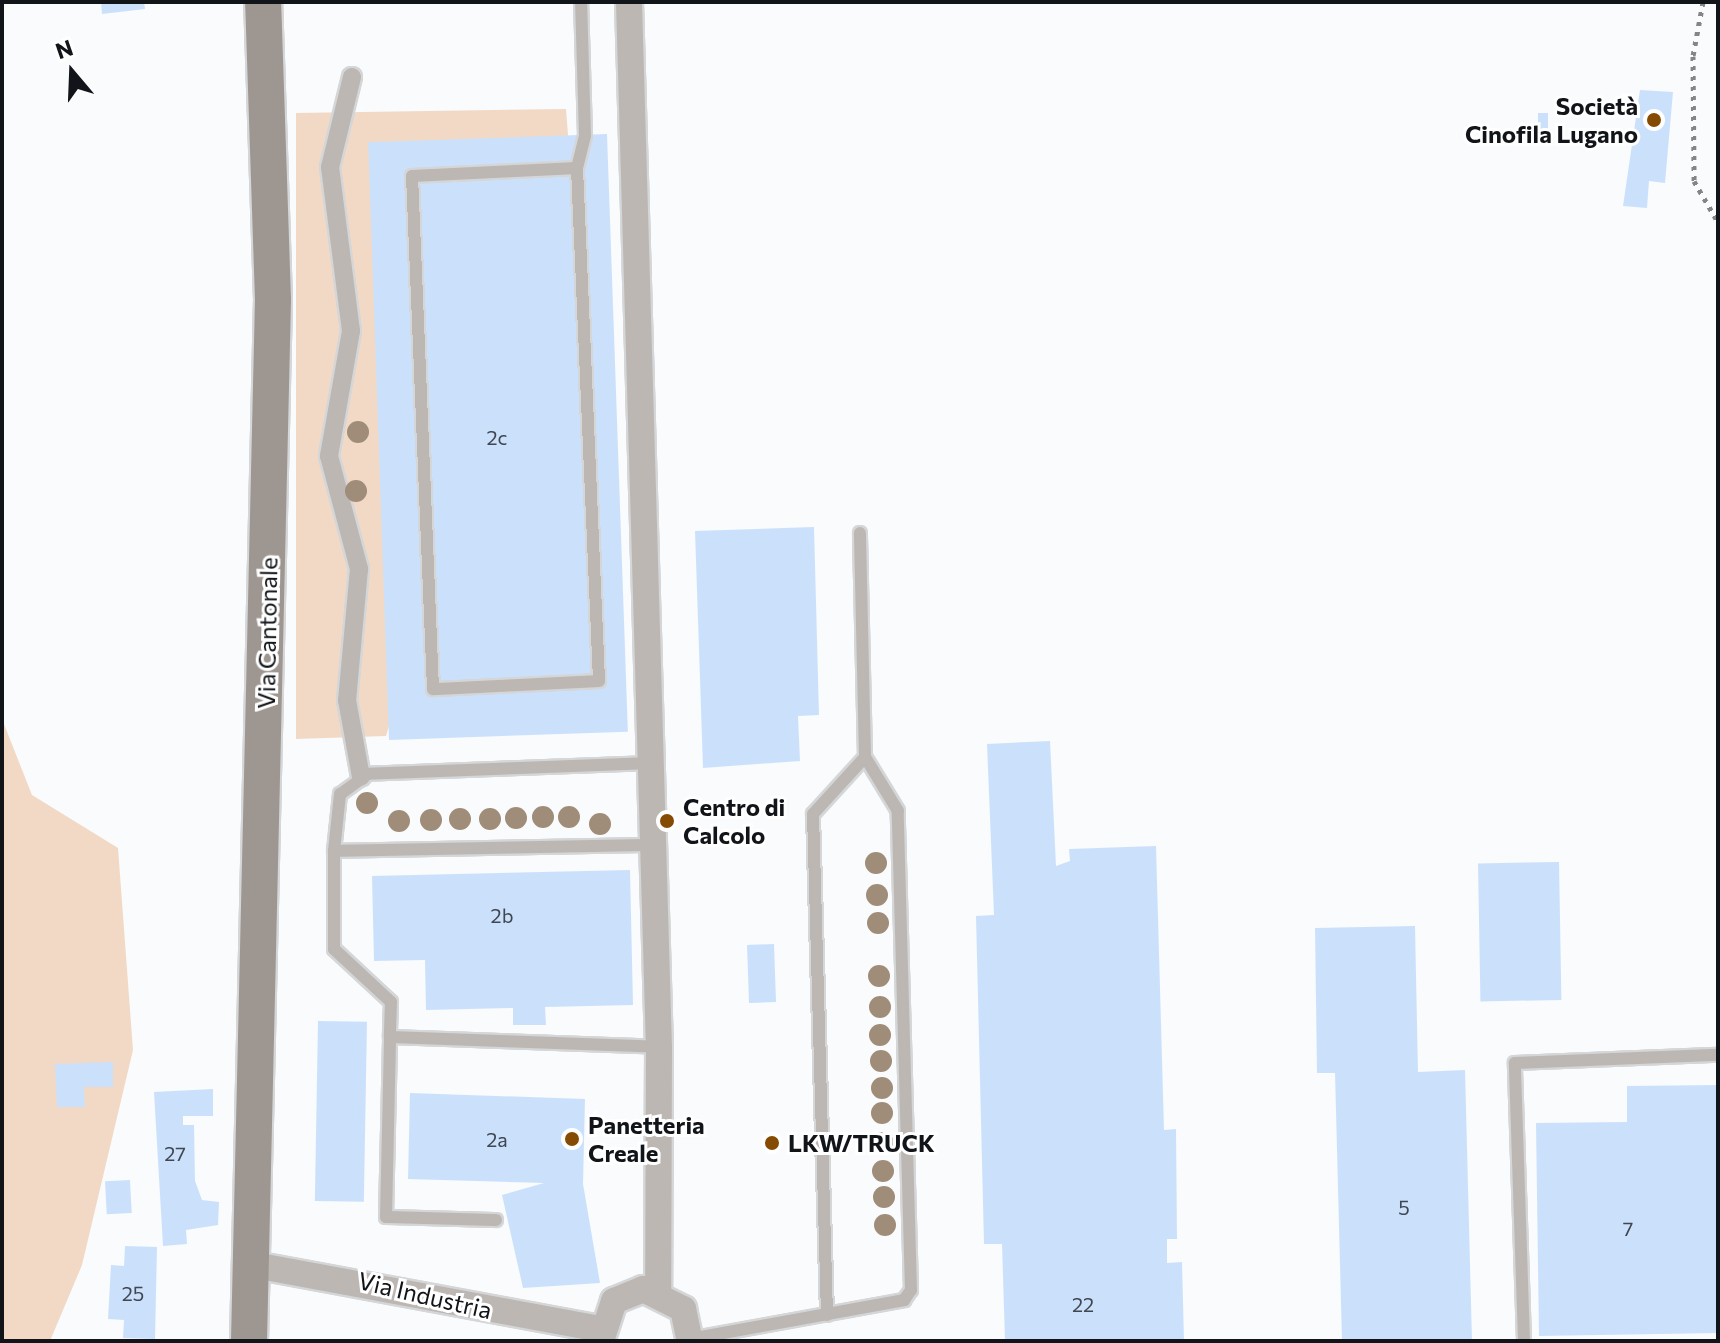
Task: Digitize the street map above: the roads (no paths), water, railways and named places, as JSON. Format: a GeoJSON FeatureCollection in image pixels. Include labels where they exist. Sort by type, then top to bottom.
{"type":"FeatureCollection","features":[{"type":"Feature","properties":{"kind":"main road","name":"Via Cantonale"},"geometry":{"type":"LineString","coordinates":[[249,1341],[273,300],[263,2]]}},
{"type":"Feature","properties":{"kind":"street"},"geometry":{"type":"LineString","coordinates":[[629,2],[659,1047],[658,1291]]}},
{"type":"Feature","properties":{"kind":"street"},"geometry":{"type":"LineString","coordinates":[[352,77],[330,167],[351,331],[329,456],[359,569],[347,700],[361,777]]}},
{"type":"Feature","properties":{"kind":"street","name":"Via Industria"},"geometry":{"type":"LineString","coordinates":[[249,1264],[321,1272],[600,1335]]}},
{"type":"Feature","properties":{"kind":"street"},"geometry":{"type":"LineString","coordinates":[[600,1335],[627,1293],[658,1291],[683,1309],[690,1340]]}},
{"type":"Feature","properties":{"kind":"lane"},"geometry":{"type":"LineString","coordinates":[[577,168],[412,176],[433,689],[599,681],[577,168],[585,135],[581,2]]}},
{"type":"Feature","properties":{"kind":"lane"},"geometry":{"type":"LineString","coordinates":[[690,1340],[904,1300],[911,1290],[898,811],[865,757],[860,533]]}},
{"type":"Feature","properties":{"kind":"lane"},"geometry":{"type":"LineString","coordinates":[[827,1315],[813,814],[865,757]]}},
{"type":"Feature","properties":{"kind":"lane"},"geometry":{"type":"LineString","coordinates":[[496,1220],[386,1217],[391,1002],[334,949],[336,802],[361,777],[651,763]]}},
{"type":"Feature","properties":{"kind":"lane"},"geometry":{"type":"LineString","coordinates":[[334,851],[653,845]]}},
{"type":"Feature","properties":{"kind":"lane"},"geometry":{"type":"LineString","coordinates":[[390,1037],[659,1047]]}},
{"type":"Feature","properties":{"kind":"lane"},"geometry":{"type":"LineString","coordinates":[[1524,1341],[1515,1063],[1718,1055]]}},
{"type":"Feature","properties":{"kind":"place","name":"Società Cinofila Lugano"},"geometry":{"type":"Point","coordinates":[1654,120]}},
{"type":"Feature","properties":{"kind":"place","name":"Centro di Calcolo"},"geometry":{"type":"Point","coordinates":[667,821]}},
{"type":"Feature","properties":{"kind":"place","name":"Panetteria Creale"},"geometry":{"type":"Point","coordinates":[572,1139]}},
{"type":"Feature","properties":{"kind":"place","name":"LKW/TRUCK"},"geometry":{"type":"Point","coordinates":[772,1143]}}]}
